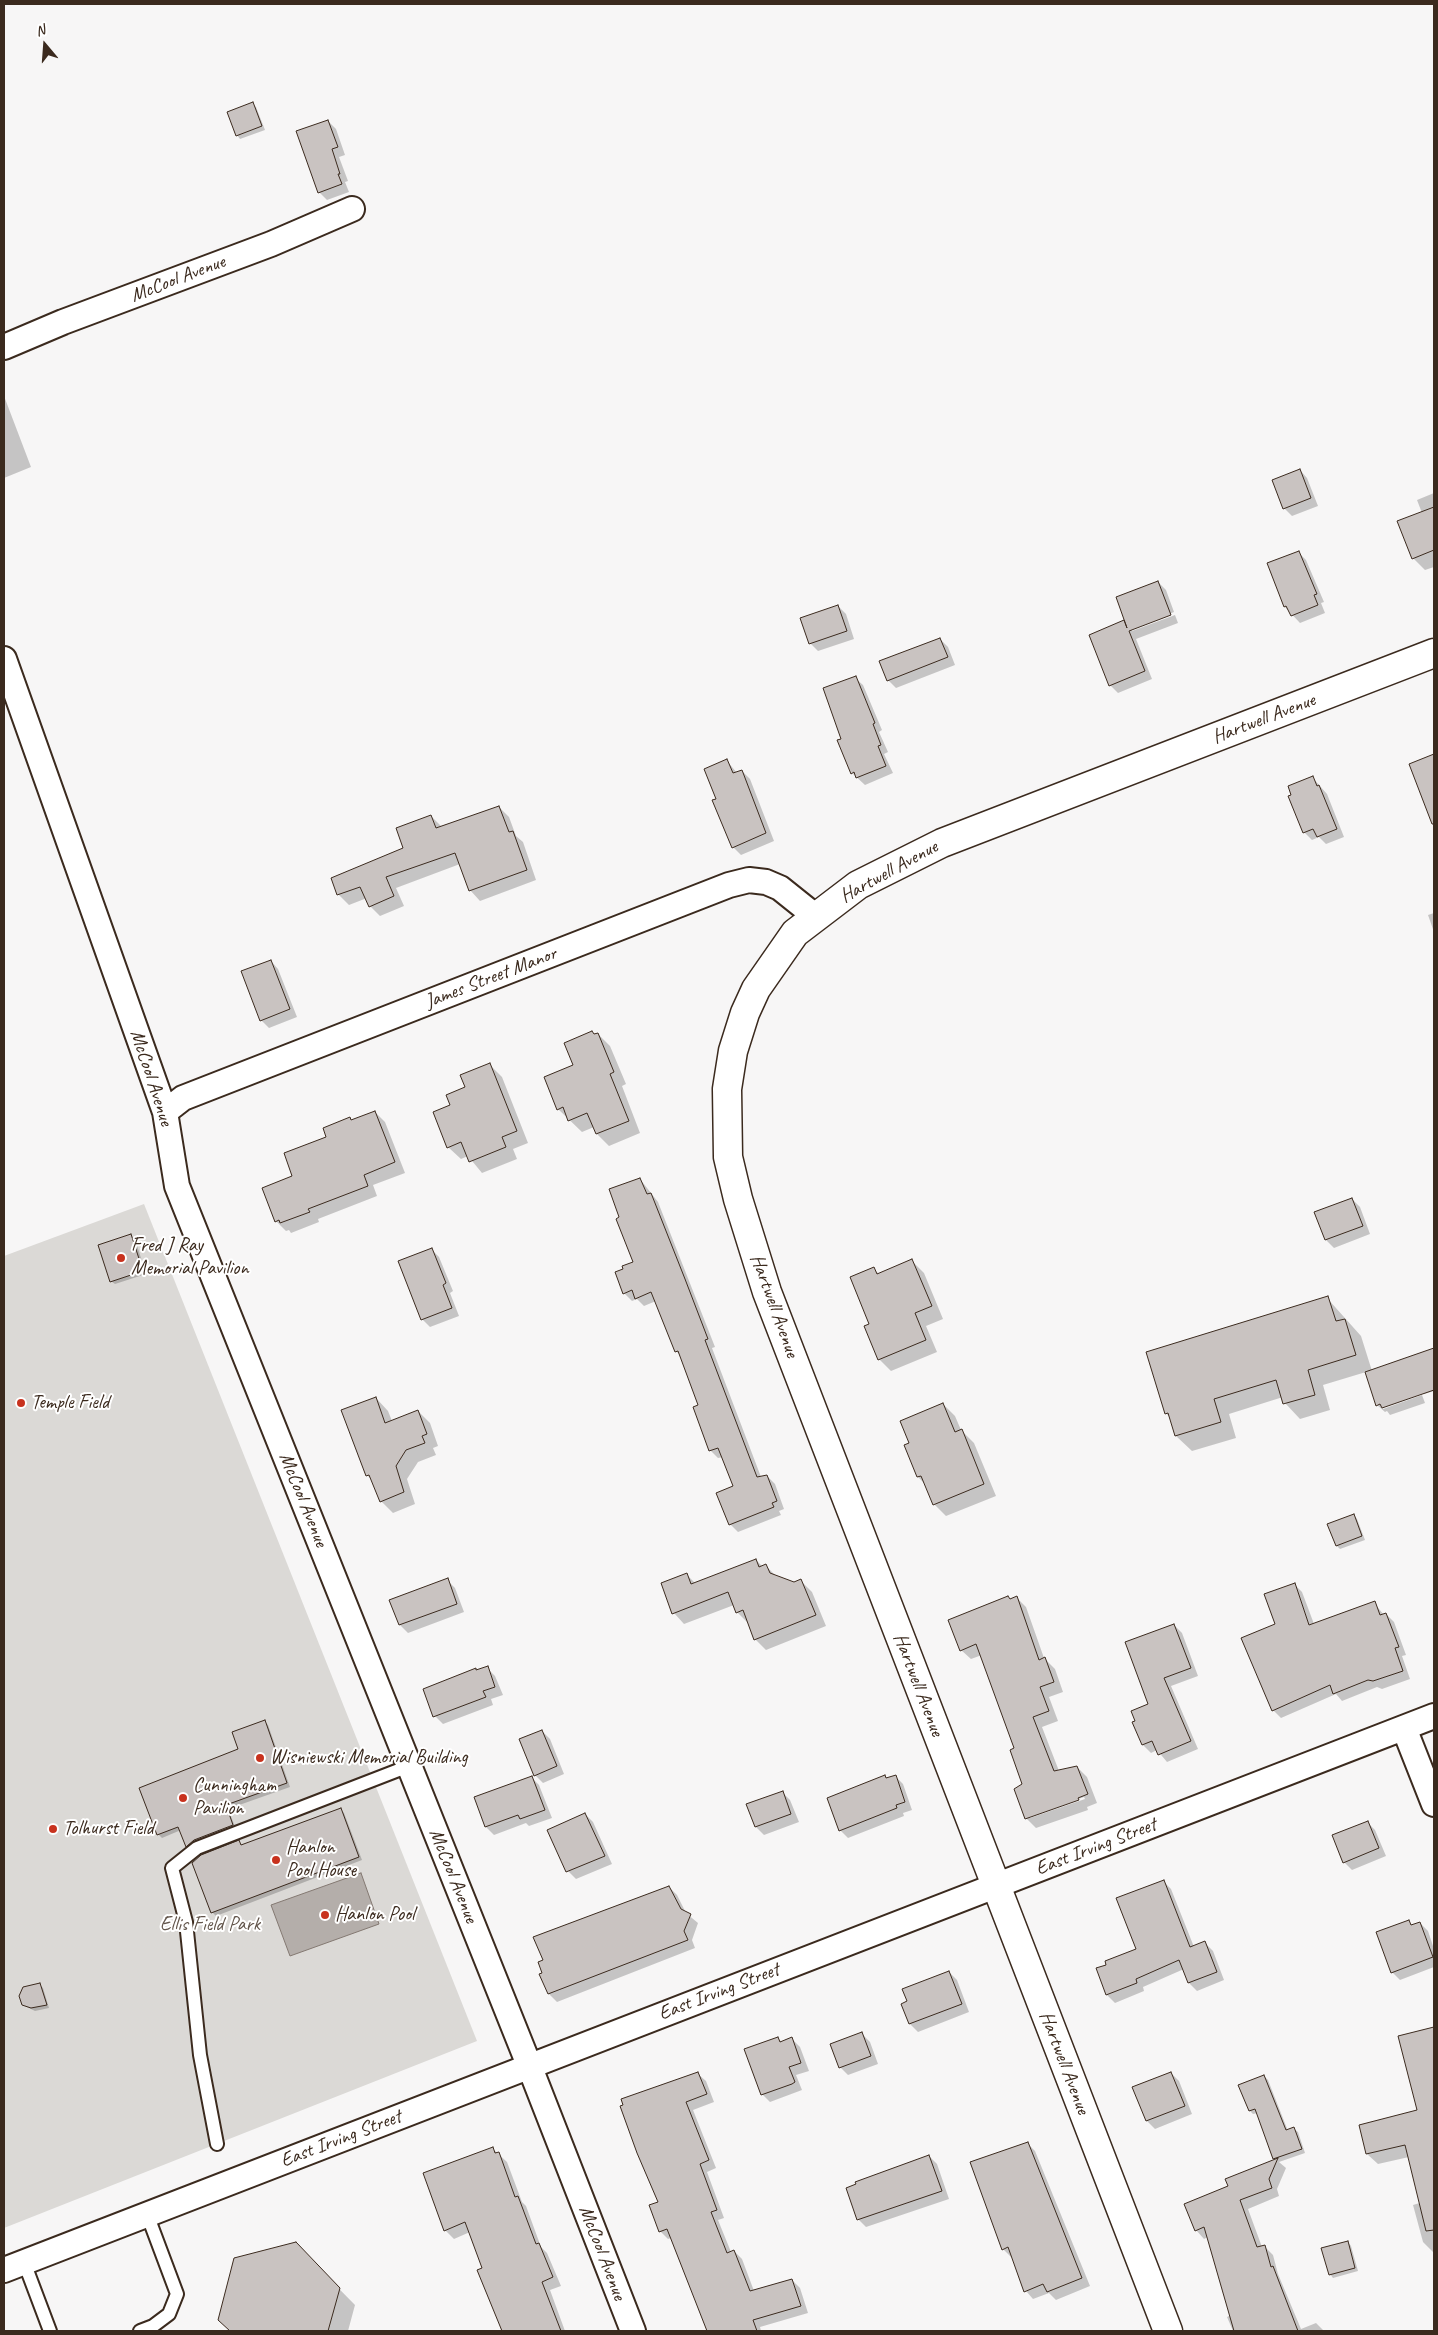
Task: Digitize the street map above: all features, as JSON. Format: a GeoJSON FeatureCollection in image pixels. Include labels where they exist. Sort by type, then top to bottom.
{"type":"FeatureCollection","features":[{"type":"Feature","properties":{"kind":"street","name":"McCool Avenue"},"geometry":{"type":"LineString","coordinates":[[4,347],[63,322],[271,244],[352,209]]}},
{"type":"Feature","properties":{"kind":"street","name":"Hartwell Avenue"},"geometry":{"type":"LineString","coordinates":[[1168,2331],[767,1292],[738,1199],[728,1157],[728,1089],[734,1051],[745,1013],[756,989],[795,933],[858,885],[942,843],[1434,653]]}},
{"type":"Feature","properties":{"kind":"street","name":"McCool Avenue"},"geometry":{"type":"LineString","coordinates":[[4,659],[165,1112],[177,1186],[633,2331]]}},
{"type":"Feature","properties":{"kind":"street","name":"James Street Manor"},"geometry":{"type":"LineString","coordinates":[[165,1112],[183,1098],[729,885],[749,880],[766,882],[780,888],[815,916]]}},
{"type":"Feature","properties":{"kind":"street","name":"East Irving Street"},"geometry":{"type":"LineString","coordinates":[[14,2266],[1434,1716]]}},
{"type":"Feature","properties":{"kind":"street"},"geometry":{"type":"LineString","coordinates":[[1404,1728],[1434,1804]]}},
{"type":"Feature","properties":{"kind":"lane"},"geometry":{"type":"LineString","coordinates":[[218,2144],[200,2055],[186,1922],[172,1868],[197,1848],[409,1766]]}},
{"type":"Feature","properties":{"kind":"lane"},"geometry":{"type":"LineString","coordinates":[[140,2331],[153,2326],[169,2314],[177,2294],[148,2214]]}},
{"type":"Feature","properties":{"kind":"lane"},"geometry":{"type":"LineString","coordinates":[[14,2266],[50,2331]]}},
{"type":"Feature","properties":{"kind":"green space","name":"Ellis Field Park"},"geometry":{"type":"Polygon","coordinates":[[[144,1204],[477,2041],[4,2228],[4,1256],[144,1204]]]}},
{"type":"Feature","properties":{"kind":"shaded area","name":"Hanlon Pool"},"geometry":{"type":"Polygon","coordinates":[[[361,1873],[379,1924],[290,1956],[271,1905],[361,1873]]]}},
{"type":"Feature","properties":{"kind":"building"},"geometry":{"type":"Polygon","coordinates":[[[253,102],[262,126],[236,136],[227,112],[253,102]]]}},
{"type":"Feature","properties":{"kind":"building"},"geometry":{"type":"Polygon","coordinates":[[[328,120],[338,147],[332,149],[342,184],[318,193],[296,131],[328,120]]]}},
{"type":"Feature","properties":{"kind":"building"},"geometry":{"type":"Polygon","coordinates":[[[1300,469],[1311,498],[1283,509],[1272,480],[1300,469]]]}},
{"type":"Feature","properties":{"kind":"building"},"geometry":{"type":"Polygon","coordinates":[[[1434,507],[1434,550],[1412,559],[1397,521],[1434,507]]]}},
{"type":"Feature","properties":{"kind":"building"},"geometry":{"type":"Polygon","coordinates":[[[1299,551],[1317,594],[1314,595],[1318,605],[1291,616],[1286,606],[1284,607],[1267,563],[1299,551]]]}},
{"type":"Feature","properties":{"kind":"building"},"geometry":{"type":"Polygon","coordinates":[[[1158,581],[1171,615],[1129,631],[1145,671],[1109,686],[1089,635],[1124,620],[1127,628],[1116,597],[1158,581]]]}},
{"type":"Feature","properties":{"kind":"building"},"geometry":{"type":"Polygon","coordinates":[[[838,605],[847,631],[809,644],[800,618],[838,605]]]}},
{"type":"Feature","properties":{"kind":"building"},"geometry":{"type":"Polygon","coordinates":[[[940,638],[948,657],[887,681],[879,661],[940,638]]]}},
{"type":"Feature","properties":{"kind":"building"},"geometry":{"type":"Polygon","coordinates":[[[856,676],[875,723],[873,724],[881,745],[878,746],[886,766],[856,778],[854,772],[851,774],[837,740],[841,739],[823,688],[856,676]]]}},
{"type":"Feature","properties":{"kind":"building"},"geometry":{"type":"Polygon","coordinates":[[[1434,754],[1434,824],[1432,824],[1409,764],[1434,754]]]}},
{"type":"Feature","properties":{"kind":"building"},"geometry":{"type":"Polygon","coordinates":[[[727,759],[733,773],[742,770],[766,833],[732,848],[712,800],[716,799],[704,769],[727,759]]]}},
{"type":"Feature","properties":{"kind":"building"},"geometry":{"type":"Polygon","coordinates":[[[1313,776],[1317,786],[1319,785],[1337,829],[1317,837],[1313,829],[1303,833],[1288,796],[1291,795],[1288,786],[1313,776]]]}},
{"type":"Feature","properties":{"kind":"building"},"geometry":{"type":"Polygon","coordinates":[[[499,806],[509,832],[513,831],[527,870],[469,891],[455,853],[386,877],[394,896],[369,907],[360,887],[337,895],[331,878],[403,848],[396,828],[431,815],[436,828],[499,806]]]}},
{"type":"Feature","properties":{"kind":"building"},"geometry":{"type":"Polygon","coordinates":[[[271,960],[290,1009],[260,1021],[241,971],[271,960]]]}},
{"type":"Feature","properties":{"kind":"building"},"geometry":{"type":"Polygon","coordinates":[[[592,1031],[594,1034],[598,1033],[614,1072],[610,1074],[629,1121],[596,1134],[587,1113],[568,1121],[563,1107],[557,1110],[544,1077],[573,1065],[564,1043],[592,1031]]]}},
{"type":"Feature","properties":{"kind":"building"},"geometry":{"type":"Polygon","coordinates":[[[490,1063],[517,1131],[502,1137],[506,1147],[469,1162],[461,1142],[447,1148],[433,1112],[450,1105],[446,1095],[465,1087],[460,1075],[490,1063]]]}},
{"type":"Feature","properties":{"kind":"building"},"geometry":{"type":"Polygon","coordinates":[[[375,1111],[395,1162],[364,1175],[368,1186],[308,1209],[310,1212],[280,1223],[279,1220],[275,1222],[262,1188],[292,1176],[284,1153],[326,1137],[323,1128],[350,1117],[351,1120],[375,1111]]]}},
{"type":"Feature","properties":{"kind":"building"},"geometry":{"type":"Polygon","coordinates":[[[640,1178],[647,1194],[651,1193],[685,1279],[708,1339],[705,1340],[757,1477],[767,1475],[777,1501],[772,1503],[774,1507],[729,1525],[716,1493],[733,1486],[718,1448],[709,1451],[693,1407],[698,1405],[678,1351],[675,1352],[651,1292],[635,1299],[632,1290],[623,1294],[615,1272],[623,1269],[622,1266],[633,1262],[616,1219],[619,1217],[609,1189],[640,1178]]]}},
{"type":"Feature","properties":{"kind":"building"},"geometry":{"type":"Polygon","coordinates":[[[1352,1198],[1363,1226],[1325,1240],[1314,1212],[1352,1198]]]}},
{"type":"Feature","properties":{"kind":"building","name":"Fred J Ray Memorial Pavilion"},"geometry":{"type":"Polygon","coordinates":[[[131,1234],[143,1271],[110,1282],[98,1245],[131,1234]]]}},
{"type":"Feature","properties":{"kind":"building"},"geometry":{"type":"Polygon","coordinates":[[[432,1248],[446,1283],[443,1285],[452,1308],[421,1320],[398,1261],[432,1248]]]}},
{"type":"Feature","properties":{"kind":"building"},"geometry":{"type":"Polygon","coordinates":[[[912,1259],[932,1306],[915,1313],[926,1340],[878,1360],[864,1326],[869,1324],[850,1277],[874,1267],[877,1274],[912,1259]]]}},
{"type":"Feature","properties":{"kind":"building"},"geometry":{"type":"Polygon","coordinates":[[[1328,1296],[1336,1321],[1345,1319],[1356,1355],[1308,1370],[1315,1395],[1283,1404],[1276,1380],[1214,1399],[1221,1422],[1175,1436],[1168,1413],[1165,1414],[1146,1352],[1328,1296]]]}},
{"type":"Feature","properties":{"kind":"building"},"geometry":{"type":"Polygon","coordinates":[[[1434,1348],[1434,1390],[1382,1408],[1380,1404],[1376,1406],[1365,1372],[1434,1348]]]}},
{"type":"Feature","properties":{"kind":"building"},"geometry":{"type":"Polygon","coordinates":[[[376,1397],[385,1423],[418,1410],[427,1434],[422,1436],[425,1443],[406,1450],[396,1466],[404,1492],[380,1502],[369,1475],[366,1476],[341,1410],[376,1397]]]}},
{"type":"Feature","properties":{"kind":"building"},"geometry":{"type":"Polygon","coordinates":[[[943,1403],[955,1432],[962,1429],[984,1484],[933,1505],[921,1476],[917,1477],[904,1445],[909,1443],[900,1421],[943,1403]]]}},
{"type":"Feature","properties":{"kind":"building"},"geometry":{"type":"Polygon","coordinates":[[[1354,1514],[1362,1536],[1336,1546],[1327,1524],[1354,1514]]]}},
{"type":"Feature","properties":{"kind":"building"},"geometry":{"type":"Polygon","coordinates":[[[756,1559],[759,1567],[766,1564],[770,1573],[794,1582],[801,1579],[816,1615],[754,1640],[743,1610],[736,1613],[728,1592],[672,1614],[661,1583],[687,1573],[691,1584],[756,1559]]]}},
{"type":"Feature","properties":{"kind":"building"},"geometry":{"type":"Polygon","coordinates":[[[448,1578],[457,1604],[399,1625],[389,1600],[448,1578]]]}},
{"type":"Feature","properties":{"kind":"building"},"geometry":{"type":"Polygon","coordinates":[[[1295,1583],[1309,1625],[1375,1601],[1380,1615],[1386,1613],[1399,1647],[1395,1648],[1403,1671],[1373,1681],[1368,1680],[1333,1694],[1330,1685],[1272,1711],[1241,1638],[1275,1624],[1264,1594],[1295,1583]]]}},
{"type":"Feature","properties":{"kind":"building"},"geometry":{"type":"Polygon","coordinates":[[[1008,1596],[1010,1599],[1017,1596],[1039,1660],[1045,1657],[1054,1682],[1040,1687],[1049,1711],[1033,1717],[1054,1771],[1077,1766],[1088,1794],[1078,1798],[1079,1800],[1025,1819],[1014,1789],[1022,1784],[1010,1750],[1014,1748],[976,1644],[960,1651],[948,1620],[1008,1596]]]}},
{"type":"Feature","properties":{"kind":"building"},"geometry":{"type":"Polygon","coordinates":[[[1174,1624],[1191,1668],[1164,1678],[1191,1741],[1158,1755],[1152,1741],[1142,1745],[1132,1722],[1135,1721],[1131,1711],[1148,1704],[1125,1642],[1174,1624]]]}},
{"type":"Feature","properties":{"kind":"building"},"geometry":{"type":"Polygon","coordinates":[[[488,1666],[495,1687],[483,1691],[486,1697],[433,1717],[423,1689],[476,1668],[476,1670],[488,1666]]]}},
{"type":"Feature","properties":{"kind":"building"},"geometry":{"type":"Polygon","coordinates":[[[265,1720],[287,1783],[226,1805],[233,1825],[194,1840],[186,1847],[178,1827],[157,1835],[139,1788],[238,1749],[232,1732],[265,1720]]]}},
{"type":"Feature","properties":{"kind":"building"},"geometry":{"type":"Polygon","coordinates":[[[542,1730],[557,1766],[534,1776],[519,1739],[542,1730]]]}},
{"type":"Feature","properties":{"kind":"building"},"geometry":{"type":"Polygon","coordinates":[[[885,1775],[886,1778],[896,1775],[905,1802],[896,1805],[897,1808],[839,1831],[827,1798],[885,1775]]]}},
{"type":"Feature","properties":{"kind":"building"},"geometry":{"type":"Polygon","coordinates":[[[532,1776],[545,1810],[520,1819],[518,1815],[485,1827],[474,1797],[532,1776]]]}},
{"type":"Feature","properties":{"kind":"building"},"geometry":{"type":"Polygon","coordinates":[[[783,1791],[791,1814],[755,1827],[746,1804],[783,1791]]]}},
{"type":"Feature","properties":{"kind":"building","name":"Hanlon Pool House"},"geometry":{"type":"Polygon","coordinates":[[[341,1808],[359,1857],[211,1913],[192,1863],[201,1855],[239,1840],[241,1845],[341,1808]]]}},
{"type":"Feature","properties":{"kind":"building"},"geometry":{"type":"Polygon","coordinates":[[[585,1813],[605,1856],[566,1872],[547,1830],[585,1813]]]}},
{"type":"Feature","properties":{"kind":"building"},"geometry":{"type":"Polygon","coordinates":[[[1368,1821],[1379,1848],[1343,1863],[1332,1835],[1368,1821]]]}},
{"type":"Feature","properties":{"kind":"building"},"geometry":{"type":"Polygon","coordinates":[[[1164,1880],[1190,1947],[1205,1941],[1217,1972],[1188,1983],[1179,1960],[1136,1979],[1137,1983],[1106,1995],[1096,1968],[1106,1965],[1105,1961],[1136,1949],[1116,1898],[1164,1880]]]}},
{"type":"Feature","properties":{"kind":"building"},"geometry":{"type":"Polygon","coordinates":[[[669,1886],[681,1909],[691,1914],[684,1931],[688,1940],[548,1994],[539,1974],[542,1973],[538,1962],[543,1960],[533,1937],[669,1886]]]}},
{"type":"Feature","properties":{"kind":"building"},"geometry":{"type":"Polygon","coordinates":[[[1409,1920],[1411,1925],[1420,1922],[1433,1957],[1391,1973],[1376,1932],[1409,1920]]]}},
{"type":"Feature","properties":{"kind":"building"},"geometry":{"type":"Polygon","coordinates":[[[949,1971],[962,2004],[909,2024],[901,2004],[907,2001],[902,1989],[949,1971]]]}},
{"type":"Feature","properties":{"kind":"building"},"geometry":{"type":"Polygon","coordinates":[[[40,1983],[47,2005],[31,2008],[22,2005],[19,1996],[23,1987],[40,1983]]]}},
{"type":"Feature","properties":{"kind":"building"},"geometry":{"type":"Polygon","coordinates":[[[1434,2027],[1434,2230],[1426,2231],[1405,2145],[1366,2154],[1359,2125],[1417,2110],[1398,2036],[1434,2027]]]}},
{"type":"Feature","properties":{"kind":"building"},"geometry":{"type":"Polygon","coordinates":[[[862,2032],[871,2056],[839,2068],[830,2044],[862,2032]]]}},
{"type":"Feature","properties":{"kind":"building"},"geometry":{"type":"Polygon","coordinates":[[[778,2037],[780,2042],[792,2037],[801,2063],[789,2067],[795,2082],[761,2095],[744,2049],[778,2037]]]}},
{"type":"Feature","properties":{"kind":"building"},"geometry":{"type":"Polygon","coordinates":[[[698,2072],[707,2094],[686,2102],[709,2160],[700,2164],[717,2210],[711,2212],[727,2253],[734,2250],[750,2291],[792,2279],[801,2306],[753,2320],[757,2331],[707,2331],[667,2229],[659,2232],[649,2205],[658,2202],[620,2106],[623,2105],[621,2099],[698,2072]]]}},
{"type":"Feature","properties":{"kind":"building"},"geometry":{"type":"Polygon","coordinates":[[[1171,2072],[1185,2106],[1146,2121],[1132,2087],[1171,2072]]]}},
{"type":"Feature","properties":{"kind":"building"},"geometry":{"type":"Polygon","coordinates":[[[1264,2075],[1286,2130],[1294,2127],[1302,2149],[1273,2159],[1255,2109],[1249,2111],[1238,2085],[1264,2075]]]}},
{"type":"Feature","properties":{"kind":"building"},"geometry":{"type":"Polygon","coordinates":[[[1028,2142],[1082,2278],[1047,2292],[1043,2284],[1024,2292],[1008,2247],[1002,2250],[970,2162],[1028,2142]]]}},
{"type":"Feature","properties":{"kind":"building"},"geometry":{"type":"Polygon","coordinates":[[[493,2147],[495,2153],[499,2152],[515,2197],[518,2196],[536,2244],[539,2243],[553,2277],[542,2282],[561,2331],[502,2331],[477,2270],[482,2268],[465,2222],[444,2231],[423,2173],[493,2147]]]}},
{"type":"Feature","properties":{"kind":"building"},"geometry":{"type":"Polygon","coordinates":[[[929,2155],[942,2191],[857,2220],[846,2188],[856,2184],[855,2182],[929,2155]]]}},
{"type":"Feature","properties":{"kind":"building"},"geometry":{"type":"Polygon","coordinates":[[[1278,2158],[1269,2179],[1272,2188],[1240,2200],[1257,2247],[1265,2245],[1271,2267],[1273,2266],[1298,2331],[1234,2331],[1204,2227],[1195,2231],[1184,2204],[1228,2186],[1225,2179],[1278,2158]]]}},
{"type":"Feature","properties":{"kind":"building"},"geometry":{"type":"Polygon","coordinates":[[[1348,2241],[1355,2268],[1329,2275],[1321,2248],[1348,2241]]]}},
{"type":"Feature","properties":{"kind":"building"},"geometry":{"type":"Polygon","coordinates":[[[296,2242],[340,2288],[328,2331],[230,2331],[218,2320],[234,2258],[296,2242]]]}},
{"type":"Feature","properties":{"kind":"place","name":"Fred J Ray Memorial Pavilion"},"geometry":{"type":"Point","coordinates":[121,1258]}},
{"type":"Feature","properties":{"kind":"place","name":"Temple Field"},"geometry":{"type":"Point","coordinates":[21,1403]}},
{"type":"Feature","properties":{"kind":"place","name":"Wisniewski Memorial Building"},"geometry":{"type":"Point","coordinates":[260,1758]}},
{"type":"Feature","properties":{"kind":"place","name":"Cunningham Pavilion"},"geometry":{"type":"Point","coordinates":[183,1798]}},
{"type":"Feature","properties":{"kind":"place","name":"Tolhurst Field"},"geometry":{"type":"Point","coordinates":[53,1829]}},
{"type":"Feature","properties":{"kind":"place","name":"Hanlon Pool House"},"geometry":{"type":"Point","coordinates":[276,1860]}},
{"type":"Feature","properties":{"kind":"place","name":"Hanlon Pool"},"geometry":{"type":"Point","coordinates":[325,1915]}}]}
